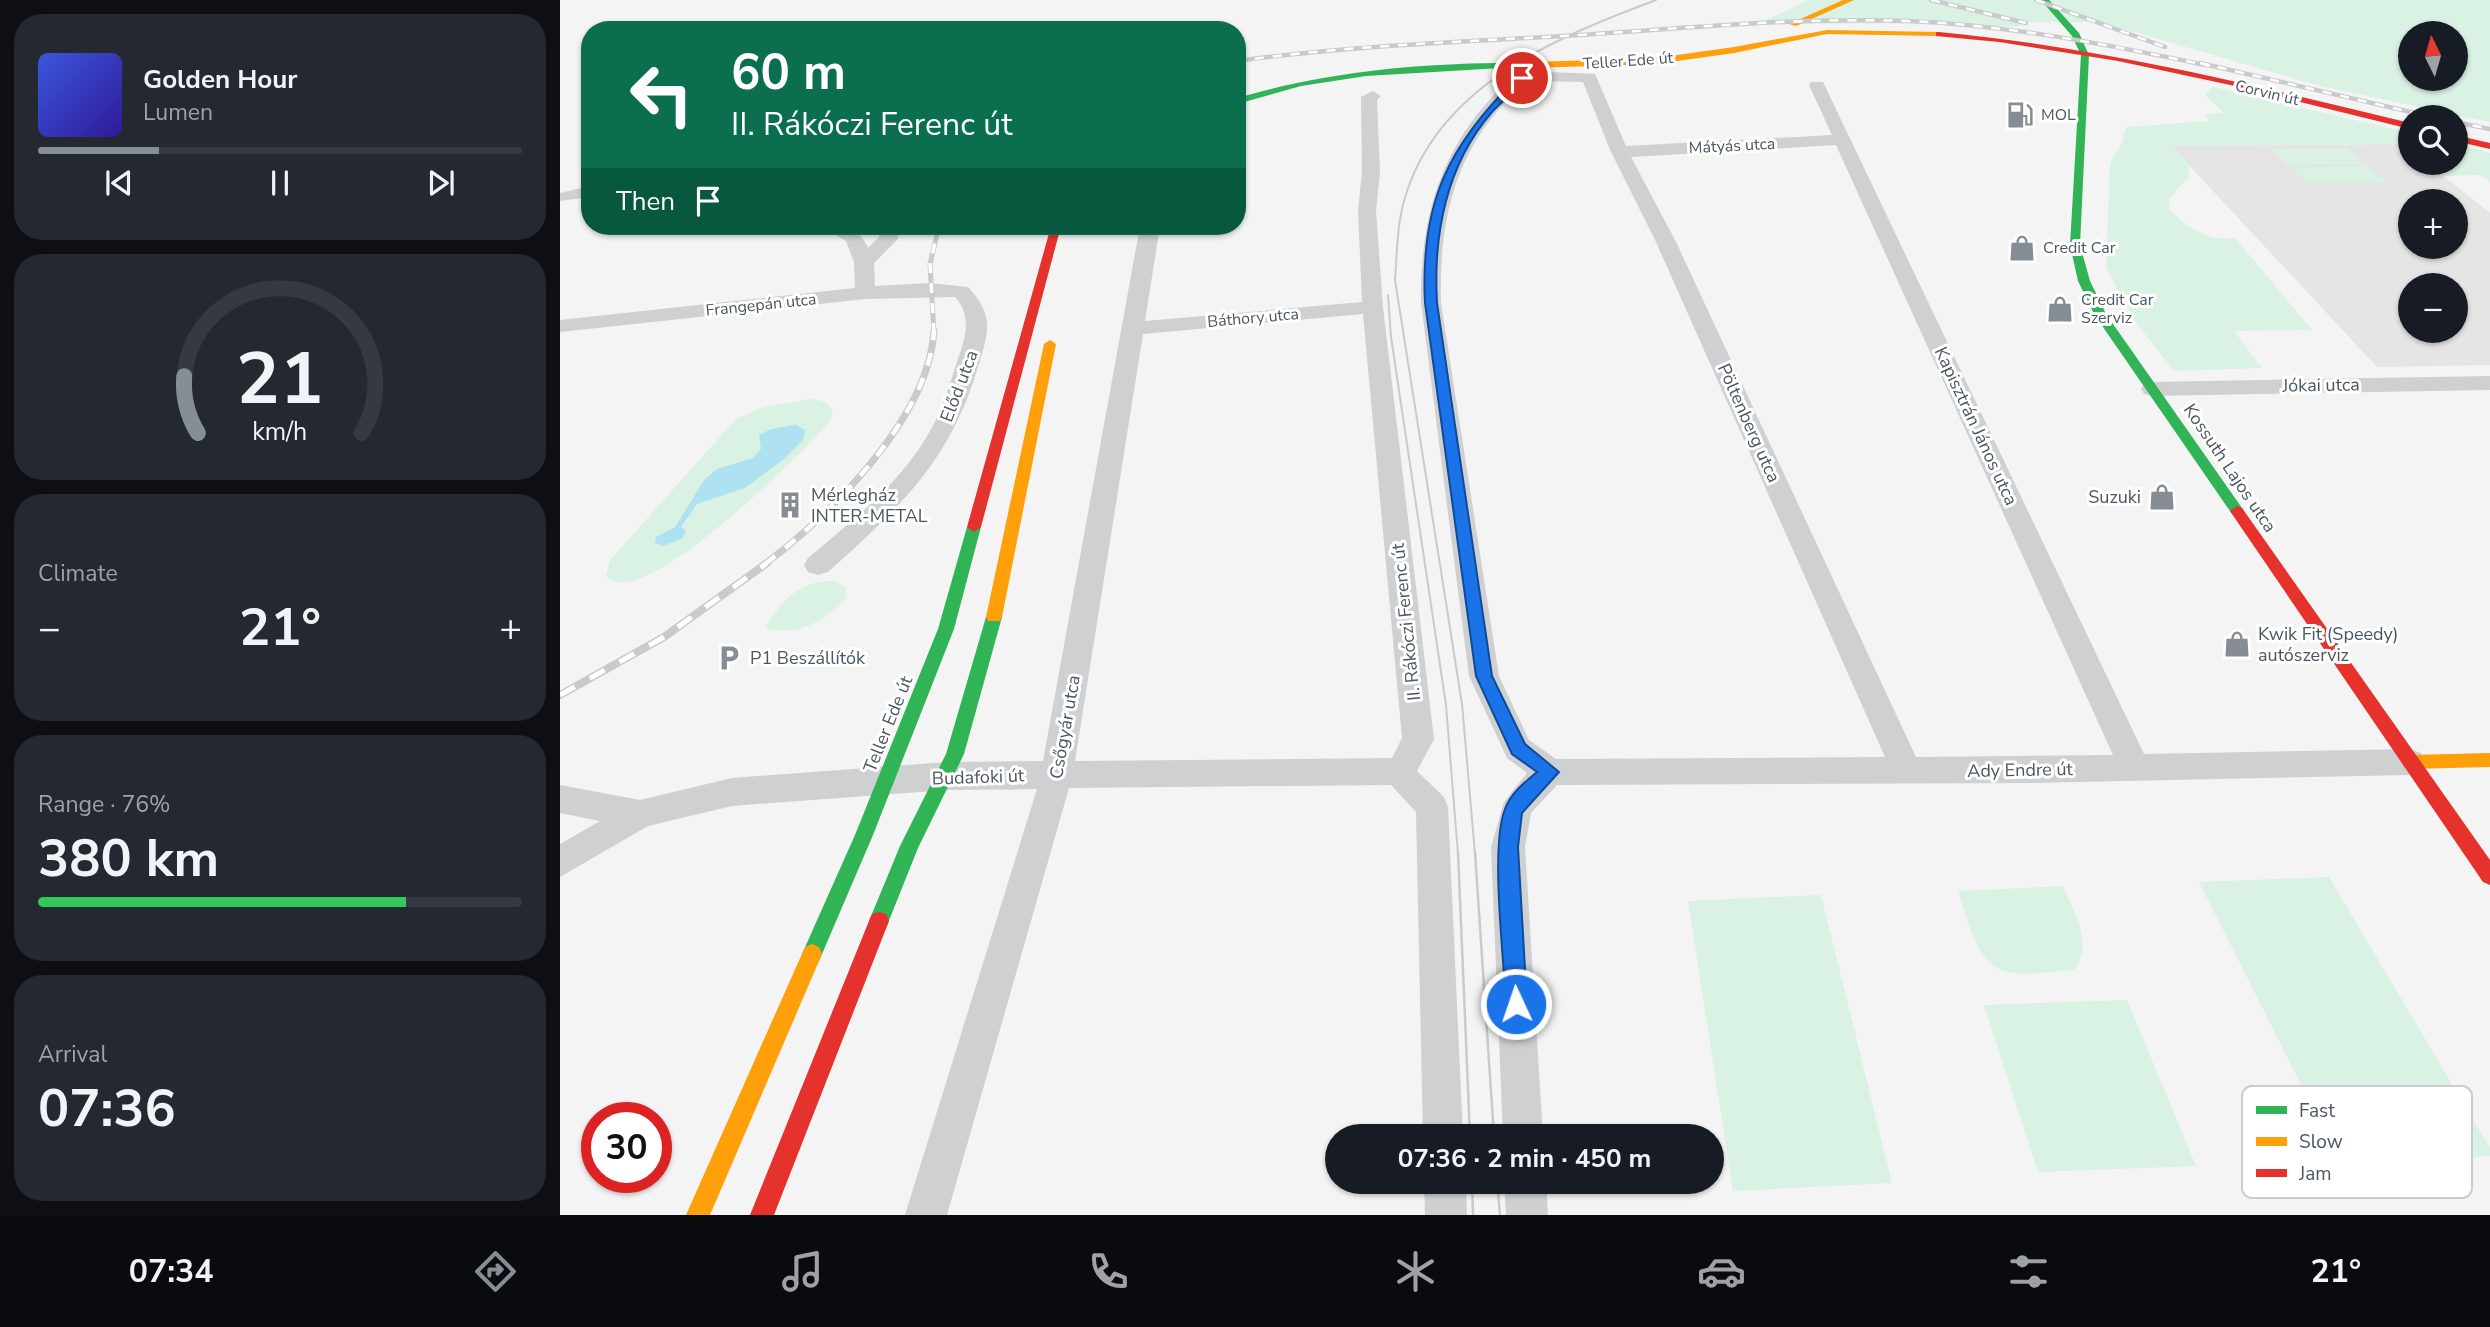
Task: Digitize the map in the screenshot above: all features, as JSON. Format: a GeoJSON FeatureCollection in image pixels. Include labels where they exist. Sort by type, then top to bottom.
{"type":"FeatureCollection","features":[{"type":"Feature","properties":{"kind":"main road"},"geometry":{"type":"LineString","coordinates":[[1862,5],[1894,32],[2007,41],[2059,54],[2085,69],[2096,62],[2125,59]]}},
{"type":"Feature","properties":{"kind":"main road","name":"Teller Ede út"},"geometry":{"type":"LineString","coordinates":[[1246,86],[1307,70],[1379,58],[1449,54],[1579,54],[1700,45],[1788,26],[1862,5]]}},
{"type":"Feature","properties":{"kind":"main road"},"geometry":{"type":"LineString","coordinates":[[1971,38],[2014,34],[2045,15],[2080,44]]}},
{"type":"Feature","properties":{"kind":"main road","name":"Teller Ede út"},"geometry":{"type":"LineString","coordinates":[[1246,98],[1300,82],[1391,67],[1580,71],[1683,57],[1822,32],[1894,32]]}},
{"type":"Feature","properties":{"kind":"main road","name":"Corvin út"},"geometry":{"type":"LineString","coordinates":[[2007,41],[2080,44],[2125,59],[2398,123]]}},
{"type":"Feature","properties":{"kind":"main road","name":"Kossuth Lajos utca"},"geometry":{"type":"LineString","coordinates":[[2080,44],[2085,69],[2075,236],[2077,266],[2100,314],[2490,876]]}},
{"type":"Feature","properties":{"kind":"main road"},"geometry":{"type":"LineString","coordinates":[[2468,141],[2490,146]]}},
{"type":"Feature","properties":{"kind":"main road","name":"Teller Ede út"},"geometry":{"type":"LineString","coordinates":[[698,1215],[886,781],[946,629],[1054,235]]}},
{"type":"Feature","properties":{"kind":"main road"},"geometry":{"type":"LineString","coordinates":[[762,1215],[906,853],[947,776],[979,682],[1053,331]]}},
{"type":"Feature","properties":{"kind":"main road","name":"Ady Endre út"},"geometry":{"type":"LineString","coordinates":[[2410,762],[2490,760]]}},
{"type":"Feature","properties":{"kind":"street","name":"Pöltenberg utca"},"geometry":{"type":"LineString","coordinates":[[1580,71],[1667,242],[1907,771]]}},
{"type":"Feature","properties":{"kind":"street"},"geometry":{"type":"LineString","coordinates":[[1522,1124],[1508,847],[1513,811],[1523,796],[1550,772],[1518,749],[1484,676],[1431,303],[1431,240],[1436,210],[1460,154],[1489,110],[1522,78],[1580,71]]}},
{"type":"Feature","properties":{"kind":"street","name":"Kapisztrán János utca"},"geometry":{"type":"LineString","coordinates":[[1817,85],[2135,768]]}},
{"type":"Feature","properties":{"kind":"street","name":"II. Rákóczi Ferenc út"},"geometry":{"type":"LineString","coordinates":[[1373,96],[1369,97],[1371,172],[1367,211],[1373,307],[1418,739],[1401,771]]}},
{"type":"Feature","properties":{"kind":"street","name":"Mátyás utca"},"geometry":{"type":"LineString","coordinates":[[1620,152],[1843,139]]}},
{"type":"Feature","properties":{"kind":"street"},"geometry":{"type":"LineString","coordinates":[[565,197],[581,193]]}},
{"type":"Feature","properties":{"kind":"street"},"geometry":{"type":"LineString","coordinates":[[848,235],[854,238],[863,262],[865,293]]}},
{"type":"Feature","properties":{"kind":"street"},"geometry":{"type":"LineString","coordinates":[[863,262],[888,239],[889,235]]}},
{"type":"Feature","properties":{"kind":"street","name":"Csőgyár utca"},"geometry":{"type":"LineString","coordinates":[[926,1215],[1058,775],[1148,235]]}},
{"type":"Feature","properties":{"kind":"street","name":"Frangepán utca"},"geometry":{"type":"LineString","coordinates":[[560,326],[865,293],[929,289],[961,291]]}},
{"type":"Feature","properties":{"kind":"street","name":"Előd utca"},"geometry":{"type":"LineString","coordinates":[[818,565],[905,480],[934,443],[953,411],[977,338],[978,318],[974,303],[961,291]]}},
{"type":"Feature","properties":{"kind":"street","name":"Báthory utca"},"geometry":{"type":"LineString","coordinates":[[1133,328],[1373,307]]}},
{"type":"Feature","properties":{"kind":"street","name":"Jókai utca"},"geometry":{"type":"LineString","coordinates":[[2152,389],[2490,383]]}},
{"type":"Feature","properties":{"kind":"street","name":"Ady Endre út"},"geometry":{"type":"LineString","coordinates":[[1550,772],[1907,771],[2410,762]]}},
{"type":"Feature","properties":{"kind":"street"},"geometry":{"type":"LineString","coordinates":[[1401,771],[1406,782],[1432,807],[1443,1124]]}},
{"type":"Feature","properties":{"kind":"street","name":"Budafoki út"},"geometry":{"type":"LineString","coordinates":[[560,799],[640,814],[732,792],[947,776],[1401,771]]}},
{"type":"Feature","properties":{"kind":"street"},"geometry":{"type":"LineString","coordinates":[[560,862],[640,814]]}},
{"type":"Feature","properties":{"kind":"street"},"geometry":{"type":"LineString","coordinates":[[1445,1194],[1446,1215]]}},
{"type":"Feature","properties":{"kind":"street"},"geometry":{"type":"LineString","coordinates":[[1526,1194],[1527,1215]]}},
{"type":"Feature","properties":{"kind":"shaded area"},"geometry":{"type":"Polygon","coordinates":[[[2398,144],[2398,175],[2442,175],[2460,189],[2398,189],[2398,259],[2468,259],[2468,196],[2490,213],[2490,365],[2377,367],[2171,146],[2398,144]]]}},
{"type":"Feature","properties":{"kind":"green space"},"geometry":{"type":"Polygon","coordinates":[[[1808,0],[2490,0],[2490,122],[2468,117],[2468,105],[2410,105],[2320,86],[2100,22],[2029,22],[2015,27],[1944,23],[1758,24],[1808,0]]]}},
{"type":"Feature","properties":{"kind":"green space"},"geometry":{"type":"Polygon","coordinates":[[[2213,87],[2398,130],[2398,144],[2171,146],[2188,165],[2189,176],[2169,199],[2170,210],[2199,232],[2215,237],[2235,238],[2312,330],[2234,331],[2262,368],[2174,371],[2137,324],[2106,268],[2110,163],[2121,145],[2126,127],[2209,121],[2205,114],[2224,113],[2205,95],[2213,87]]]}},
{"type":"Feature","properties":{"kind":"green space"},"geometry":{"type":"Polygon","coordinates":[[[2468,147],[2490,153],[2490,182],[2481,175],[2443,176],[2468,175],[2468,147]]]}},
{"type":"Feature","properties":{"kind":"green space"},"geometry":{"type":"Polygon","coordinates":[[[2346,148],[2364,164],[2288,165],[2271,149],[2346,148]]]}},
{"type":"Feature","properties":{"kind":"green space"},"geometry":{"type":"Polygon","coordinates":[[[2367,166],[2386,182],[2308,183],[2291,167],[2367,166]]]}},
{"type":"Feature","properties":{"kind":"green space"},"geometry":{"type":"Polygon","coordinates":[[[810,399],[829,405],[833,412],[828,424],[762,490],[702,540],[646,576],[622,582],[606,576],[610,560],[736,419],[761,408],[810,399]]]}},
{"type":"Feature","properties":{"kind":"green space"},"geometry":{"type":"Polygon","coordinates":[[[834,581],[845,587],[847,597],[820,620],[789,630],[765,628],[793,594],[811,584],[834,581]]]}},
{"type":"Feature","properties":{"kind":"green space"},"geometry":{"type":"Polygon","coordinates":[[[2329,877],[2453,1086],[2302,1086],[2199,882],[2329,877]]]}},
{"type":"Feature","properties":{"kind":"green space"},"geometry":{"type":"Polygon","coordinates":[[[2063,886],[2077,918],[2082,939],[2080,960],[2074,970],[2008,972],[1997,968],[1980,951],[1958,891],[2063,886]]]}},
{"type":"Feature","properties":{"kind":"green space"},"geometry":{"type":"Polygon","coordinates":[[[1821,895],[1892,1183],[1733,1191],[1688,901],[1821,895]]]}},
{"type":"Feature","properties":{"kind":"green space"},"geometry":{"type":"Polygon","coordinates":[[[2127,1000],[2196,1166],[2038,1172],[1984,1005],[2127,1000]]]}},
{"type":"Feature","properties":{"kind":"green space"},"geometry":{"type":"Polygon","coordinates":[[[2472,1118],[2490,1148],[2490,1156],[2472,1157],[2472,1118]]]}},
{"type":"Feature","properties":{"kind":"water"},"geometry":{"type":"Polygon","coordinates":[[[796,425],[805,430],[803,440],[783,460],[745,488],[697,504],[681,527],[686,531],[683,538],[663,546],[655,543],[656,537],[675,527],[704,480],[717,469],[753,458],[761,449],[759,435],[771,429],[796,425]]]}},
{"type":"Feature","properties":{"kind":"tram line"},"geometry":{"type":"LineString","coordinates":[[1475,854],[1462,704],[1395,280],[1404,201],[1420,161],[1443,126],[1471,97],[1540,50],[1656,0]]}},
{"type":"Feature","properties":{"kind":"tram line"},"geometry":{"type":"LineString","coordinates":[[1388,295],[1391,337],[1446,705],[1458,854]]}},
{"type":"Feature","properties":{"kind":"tram line"},"geometry":{"type":"LineString","coordinates":[[1458,852],[1469,1124]]}},
{"type":"Feature","properties":{"kind":"tram line"},"geometry":{"type":"LineString","coordinates":[[1475,852],[1493,1124]]}},
{"type":"Feature","properties":{"kind":"tram line"},"geometry":{"type":"LineString","coordinates":[[1472,1194],[1473,1215]]}},
{"type":"Feature","properties":{"kind":"tram line"},"geometry":{"type":"LineString","coordinates":[[1498,1194],[1500,1215]]}},
{"type":"Feature","properties":{"kind":"railway"},"geometry":{"type":"LineString","coordinates":[[1931,0],[2026,23]]}},
{"type":"Feature","properties":{"kind":"railway"},"geometry":{"type":"LineString","coordinates":[[2036,0],[2165,47]]}},
{"type":"Feature","properties":{"kind":"railway"},"geometry":{"type":"LineString","coordinates":[[1246,60],[1400,45],[1735,24],[1864,20],[1945,23],[2021,31],[2210,66]]}},
{"type":"Feature","properties":{"kind":"railway"},"geometry":{"type":"LineString","coordinates":[[2200,63],[2398,109]]}},
{"type":"Feature","properties":{"kind":"railway"},"geometry":{"type":"LineString","coordinates":[[2468,125],[2490,129]]}},
{"type":"Feature","properties":{"kind":"railway"},"geometry":{"type":"LineString","coordinates":[[934,331],[930,264],[937,235]]}},
{"type":"Feature","properties":{"kind":"railway"},"geometry":{"type":"LineString","coordinates":[[765,564],[819,519],[872,461],[896,430],[915,397],[928,364],[934,331]]}},
{"type":"Feature","properties":{"kind":"railway"},"geometry":{"type":"LineString","coordinates":[[560,695],[664,637],[767,563]]}},
{"type":"Feature","properties":{"kind":"traffic: fast"},"geometry":{"type":"LineString","coordinates":[[2045,0],[2076,35],[2085,55],[2075,245],[2084,281],[2100,314],[2237,511]]}},
{"type":"Feature","properties":{"kind":"traffic: fast"},"geometry":{"type":"LineString","coordinates":[[1246,98],[1301,84],[1366,73],[1498,66]]}},
{"type":"Feature","properties":{"kind":"traffic: fast"},"geometry":{"type":"LineString","coordinates":[[812,954],[864,835],[946,629],[974,527]]}},
{"type":"Feature","properties":{"kind":"traffic: fast"},"geometry":{"type":"LineString","coordinates":[[879,921],[909,846],[955,754],[994,617]]}},
{"type":"Feature","properties":{"kind":"traffic: slow"},"geometry":{"type":"LineString","coordinates":[[1793,24],[1850,0]]}},
{"type":"Feature","properties":{"kind":"traffic: slow"},"geometry":{"type":"LineString","coordinates":[[1498,66],[1656,61],[1734,50],[1827,32],[1939,34]]}},
{"type":"Feature","properties":{"kind":"traffic: slow"},"geometry":{"type":"LineString","coordinates":[[994,617],[1050,344]]}},
{"type":"Feature","properties":{"kind":"traffic: slow"},"geometry":{"type":"LineString","coordinates":[[2410,762],[2490,760]]}},
{"type":"Feature","properties":{"kind":"traffic: slow"},"geometry":{"type":"LineString","coordinates":[[698,1215],[812,954]]}},
{"type":"Feature","properties":{"kind":"traffic: jam"},"geometry":{"type":"LineString","coordinates":[[1939,34],[2118,58],[2235,83],[2398,123]]}},
{"type":"Feature","properties":{"kind":"traffic: jam"},"geometry":{"type":"LineString","coordinates":[[2468,141],[2490,146]]}},
{"type":"Feature","properties":{"kind":"traffic: jam"},"geometry":{"type":"LineString","coordinates":[[974,527],[1054,235]]}},
{"type":"Feature","properties":{"kind":"traffic: jam"},"geometry":{"type":"LineString","coordinates":[[2237,511],[2490,876]]}},
{"type":"Feature","properties":{"kind":"traffic: jam"},"geometry":{"type":"LineString","coordinates":[[762,1215],[879,921]]}},
{"type":"Feature","properties":{"kind":"place","name":"MOL"},"geometry":{"type":"Point","coordinates":[2020,115]}},
{"type":"Feature","properties":{"kind":"place","name":"Credit Car"},"geometry":{"type":"Point","coordinates":[2022,248]}},
{"type":"Feature","properties":{"kind":"place","name":"Credit Car Szerviz"},"geometry":{"type":"Point","coordinates":[2060,309]}},
{"type":"Feature","properties":{"kind":"place","name":"Suzuki"},"geometry":{"type":"Point","coordinates":[2162,497]}},
{"type":"Feature","properties":{"kind":"place","name":"Mérlegház INTER-METAL"},"geometry":{"type":"Point","coordinates":[790,505]}},
{"type":"Feature","properties":{"kind":"place","name":"Kwik Fit (Speedy) autószerviz"},"geometry":{"type":"Point","coordinates":[2237,644]}},
{"type":"Feature","properties":{"kind":"place","name":"P1 Beszállítók"},"geometry":{"type":"Point","coordinates":[729,658]}},
{"type":"Feature","properties":{"kind":"route"},"geometry":{"type":"LineString","coordinates":[[1516,1004],[1508,847],[1513,811],[1523,796],[1550,772],[1518,749],[1484,676],[1431,303],[1429,272],[1436,210],[1445,184],[1469,136],[1489,110],[1522,78]]}}]}
